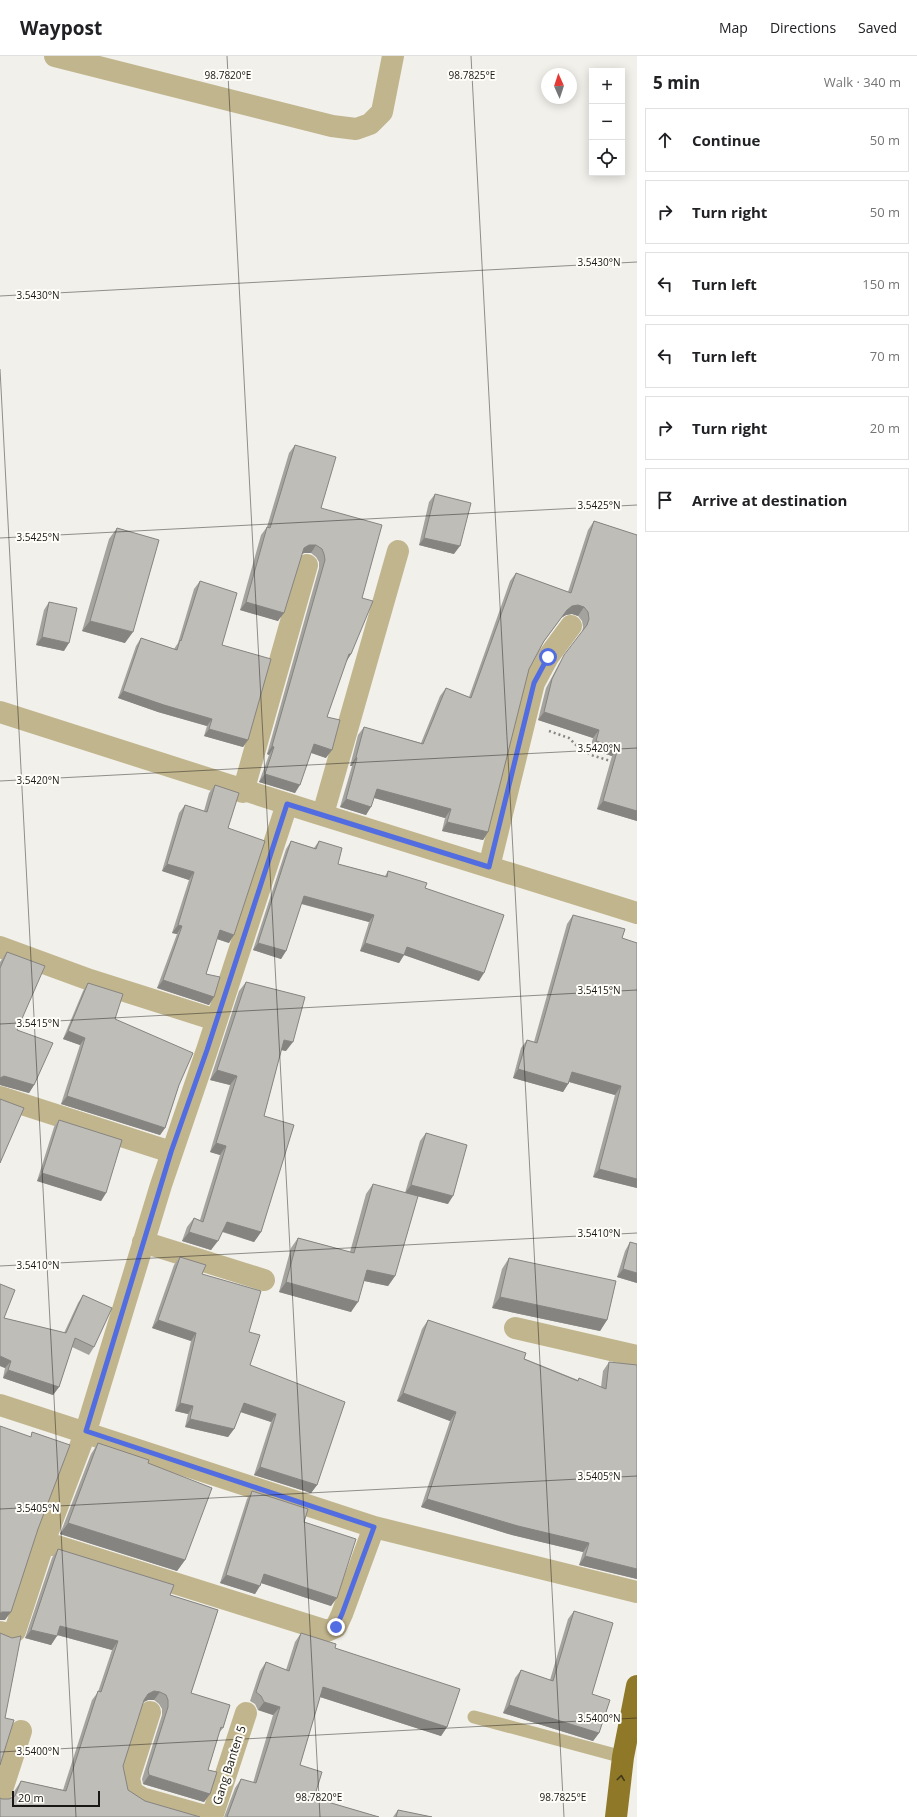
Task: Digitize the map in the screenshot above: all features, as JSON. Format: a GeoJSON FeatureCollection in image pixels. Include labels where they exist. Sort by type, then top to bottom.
{"type":"FeatureCollection","features":[{"type":"Feature","properties":{"kind":"highway"},"geometry":{"type":"LineString","coordinates":[[616,1817],[623,1757],[637,1686]]}},
{"type":"Feature","properties":{"kind":"street"},"geometry":{"type":"LineString","coordinates":[[55,56],[332,126],[356,129],[370,124],[382,112],[393,56]]}},
{"type":"Feature","properties":{"kind":"street"},"geometry":{"type":"LineString","coordinates":[[323,814],[398,551]]}},
{"type":"Feature","properties":{"kind":"street"},"geometry":{"type":"LineString","coordinates":[[242,792],[307,565]]}},
{"type":"Feature","properties":{"kind":"street"},"geometry":{"type":"LineString","coordinates":[[489,867],[534,683],[540,671],[571,626]]}},
{"type":"Feature","properties":{"kind":"street"},"geometry":{"type":"LineString","coordinates":[[0,712],[242,792],[323,814],[637,913]]}},
{"type":"Feature","properties":{"kind":"street"},"geometry":{"type":"LineString","coordinates":[[0,1632],[9,1634],[15,1632],[44,1542],[86,1431],[171,1152],[287,804]]}},
{"type":"Feature","properties":{"kind":"street"},"geometry":{"type":"LineString","coordinates":[[0,947],[90,980],[216,1020]]}},
{"type":"Feature","properties":{"kind":"street"},"geometry":{"type":"LineString","coordinates":[[0,1097],[171,1152]]}},
{"type":"Feature","properties":{"kind":"street"},"geometry":{"type":"LineString","coordinates":[[143,1242],[264,1280]]}},
{"type":"Feature","properties":{"kind":"street"},"geometry":{"type":"LineString","coordinates":[[516,1328],[637,1356]]}},
{"type":"Feature","properties":{"kind":"street"},"geometry":{"type":"LineString","coordinates":[[0,1404],[86,1431],[374,1527],[637,1592]]}},
{"type":"Feature","properties":{"kind":"street"},"geometry":{"type":"LineString","coordinates":[[44,1542],[326,1631],[336,1627],[342,1614],[374,1527]]}},
{"type":"Feature","properties":{"kind":"street"},"geometry":{"type":"LineString","coordinates":[[150,1712],[129,1778],[132,1792],[142,1798],[210,1817]]}},
{"type":"Feature","properties":{"kind":"street","name":"Gang Banten 5"},"geometry":{"type":"LineString","coordinates":[[210,1817],[246,1712]]}},
{"type":"Feature","properties":{"kind":"street"},"geometry":{"type":"LineString","coordinates":[[0,1796],[21,1731]]}},
{"type":"Feature","properties":{"kind":"lane"},"geometry":{"type":"LineString","coordinates":[[474,1717],[623,1757]]}},
{"type":"Feature","properties":{"kind":"path"},"geometry":{"type":"LineString","coordinates":[[525,722],[569,738],[576,745],[591,755],[622,764]]}},
{"type":"Feature","properties":{"kind":"building"},"geometry":{"type":"Polygon","coordinates":[[[295,445],[336,457],[321,508],[382,525],[362,598],[373,601],[351,654],[349,654],[327,717],[340,720],[332,750],[314,744],[300,785],[265,774],[274,747],[272,746],[325,560],[322,549],[316,545],[309,545],[304,548],[284,613],[246,602],[267,527],[270,528],[295,445]]]}},
{"type":"Feature","properties":{"kind":"building"},"geometry":{"type":"Polygon","coordinates":[[[435,494],[471,503],[460,546],[424,538],[435,494]]]}},
{"type":"Feature","properties":{"kind":"building"},"geometry":{"type":"Polygon","coordinates":[[[594,521],[637,535],[637,811],[603,801],[618,748],[596,741],[599,730],[544,712],[552,679],[564,655],[587,625],[589,619],[588,612],[584,607],[578,605],[572,606],[567,610],[544,641],[529,669],[488,832],[447,822],[451,809],[377,789],[371,807],[346,799],[364,727],[423,744],[446,688],[471,698],[516,573],[571,593],[594,521]]]}},
{"type":"Feature","properties":{"kind":"building"},"geometry":{"type":"Polygon","coordinates":[[[117,528],[159,540],[133,632],[90,621],[117,528]]]}},
{"type":"Feature","properties":{"kind":"building"},"geometry":{"type":"Polygon","coordinates":[[[200,581],[237,593],[222,645],[271,659],[248,740],[209,729],[212,719],[123,691],[141,638],[177,650],[200,581]]]}},
{"type":"Feature","properties":{"kind":"building"},"geometry":{"type":"Polygon","coordinates":[[[49,602],[77,608],[69,643],[42,637],[49,602]]]}},
{"type":"Feature","properties":{"kind":"building"},"geometry":{"type":"Polygon","coordinates":[[[215,785],[239,793],[228,828],[265,841],[234,935],[220,930],[206,974],[220,977],[214,997],[163,980],[182,926],[178,925],[194,872],[167,864],[185,805],[207,812],[215,785]]]}},
{"type":"Feature","properties":{"kind":"building"},"geometry":{"type":"Polygon","coordinates":[[[291,841],[316,849],[319,841],[342,848],[338,864],[387,877],[388,871],[427,883],[425,888],[504,915],[484,973],[407,947],[404,955],[365,943],[374,915],[304,896],[286,951],[258,943],[291,841]]]}},
{"type":"Feature","properties":{"kind":"building"},"geometry":{"type":"Polygon","coordinates":[[[573,915],[625,929],[622,938],[637,943],[637,1179],[599,1169],[621,1086],[572,1072],[568,1084],[518,1069],[527,1040],[537,1043],[573,915]]]}},
{"type":"Feature","properties":{"kind":"building"},"geometry":{"type":"Polygon","coordinates":[[[7,952],[45,966],[17,1030],[53,1043],[34,1085],[4,1076],[0,1078],[0,968],[7,952]]]}},
{"type":"Feature","properties":{"kind":"building"},"geometry":{"type":"Polygon","coordinates":[[[246,982],[305,997],[293,1042],[284,1040],[264,1116],[294,1125],[261,1232],[227,1222],[218,1241],[189,1232],[194,1218],[203,1222],[226,1146],[216,1143],[237,1076],[217,1070],[246,982]]]}},
{"type":"Feature","properties":{"kind":"building"},"geometry":{"type":"Polygon","coordinates":[[[88,983],[123,994],[115,1019],[193,1053],[179,1085],[165,1128],[67,1096],[85,1038],[68,1031],[88,983]]]}},
{"type":"Feature","properties":{"kind":"building"},"geometry":{"type":"Polygon","coordinates":[[[0,1099],[24,1108],[0,1163],[0,1099]]]}},
{"type":"Feature","properties":{"kind":"building"},"geometry":{"type":"Polygon","coordinates":[[[59,1120],[122,1140],[106,1193],[42,1173],[59,1120]]]}},
{"type":"Feature","properties":{"kind":"building"},"geometry":{"type":"Polygon","coordinates":[[[426,1133],[467,1145],[453,1196],[411,1185],[426,1133]]]}},
{"type":"Feature","properties":{"kind":"building"},"geometry":{"type":"Polygon","coordinates":[[[373,1184],[418,1196],[395,1276],[367,1270],[358,1302],[286,1282],[298,1238],[354,1253],[373,1184]]]}},
{"type":"Feature","properties":{"kind":"building"},"geometry":{"type":"Polygon","coordinates":[[[630,1242],[637,1244],[637,1273],[623,1269],[630,1242]]]}},
{"type":"Feature","properties":{"kind":"building"},"geometry":{"type":"Polygon","coordinates":[[[180,1257],[206,1265],[202,1274],[261,1291],[249,1332],[260,1335],[250,1365],[345,1402],[317,1485],[260,1467],[276,1414],[244,1403],[234,1429],[190,1419],[193,1406],[180,1403],[196,1333],[158,1320],[180,1257]]]}},
{"type":"Feature","properties":{"kind":"building"},"geometry":{"type":"Polygon","coordinates":[[[509,1258],[616,1281],[607,1320],[500,1297],[509,1258]]]}},
{"type":"Feature","properties":{"kind":"building"},"geometry":{"type":"Polygon","coordinates":[[[0,1284],[15,1290],[4,1318],[66,1333],[83,1295],[112,1308],[94,1347],[75,1338],[59,1387],[8,1370],[11,1361],[0,1356],[0,1284]]]}},
{"type":"Feature","properties":{"kind":"building"},"geometry":{"type":"Polygon","coordinates":[[[428,1320],[526,1353],[524,1359],[578,1381],[579,1378],[606,1389],[609,1362],[637,1365],[637,1569],[585,1556],[589,1543],[518,1526],[427,1499],[456,1412],[403,1393],[428,1320]]]}},
{"type":"Feature","properties":{"kind":"building"},"geometry":{"type":"Polygon","coordinates":[[[0,1426],[31,1437],[32,1432],[70,1445],[38,1529],[11,1612],[0,1613],[0,1426]]]}},
{"type":"Feature","properties":{"kind":"building"},"geometry":{"type":"Polygon","coordinates":[[[98,1443],[149,1460],[148,1463],[212,1488],[185,1560],[68,1523],[98,1443]]]}},
{"type":"Feature","properties":{"kind":"building"},"geometry":{"type":"Polygon","coordinates":[[[252,1491],[308,1509],[304,1522],[356,1539],[337,1598],[264,1574],[260,1586],[226,1575],[252,1491]]]}},
{"type":"Feature","properties":{"kind":"building"},"geometry":{"type":"Polygon","coordinates":[[[58,1549],[174,1585],[170,1595],[218,1610],[191,1693],[230,1705],[223,1728],[221,1727],[208,1770],[217,1772],[210,1794],[149,1775],[148,1770],[168,1707],[166,1695],[160,1692],[154,1691],[148,1694],[144,1700],[123,1766],[128,1790],[145,1801],[200,1817],[0,1817],[0,1798],[9,1799],[15,1796],[21,1781],[66,1791],[98,1691],[101,1692],[118,1641],[60,1626],[57,1636],[31,1630],[58,1549]]]}},
{"type":"Feature","properties":{"kind":"building"},"geometry":{"type":"Polygon","coordinates":[[[574,1611],[613,1623],[592,1694],[610,1700],[599,1733],[509,1705],[521,1670],[553,1681],[574,1611]]]}},
{"type":"Feature","properties":{"kind":"building"},"geometry":{"type":"Polygon","coordinates":[[[0,1633],[12,1638],[21,1636],[5,1718],[14,1720],[0,1765],[0,1633]]]}},
{"type":"Feature","properties":{"kind":"building"},"geometry":{"type":"Polygon","coordinates":[[[301,1633],[336,1644],[335,1648],[460,1689],[447,1727],[323,1687],[300,1765],[322,1772],[314,1798],[379,1817],[227,1817],[241,1779],[256,1783],[280,1707],[264,1702],[261,1696],[256,1692],[266,1662],[289,1671],[301,1633]]]}},
{"type":"Feature","properties":{"kind":"building"},"geometry":{"type":"Polygon","coordinates":[[[398,1810],[432,1817],[396,1817],[398,1810]]]}},
{"type":"Feature","properties":{"kind":"route"},"geometry":{"type":"LineString","coordinates":[[336,1627],[374,1527],[86,1431],[171,1152],[207,1050],[287,804],[489,867],[534,683],[548,657]]}}]}
